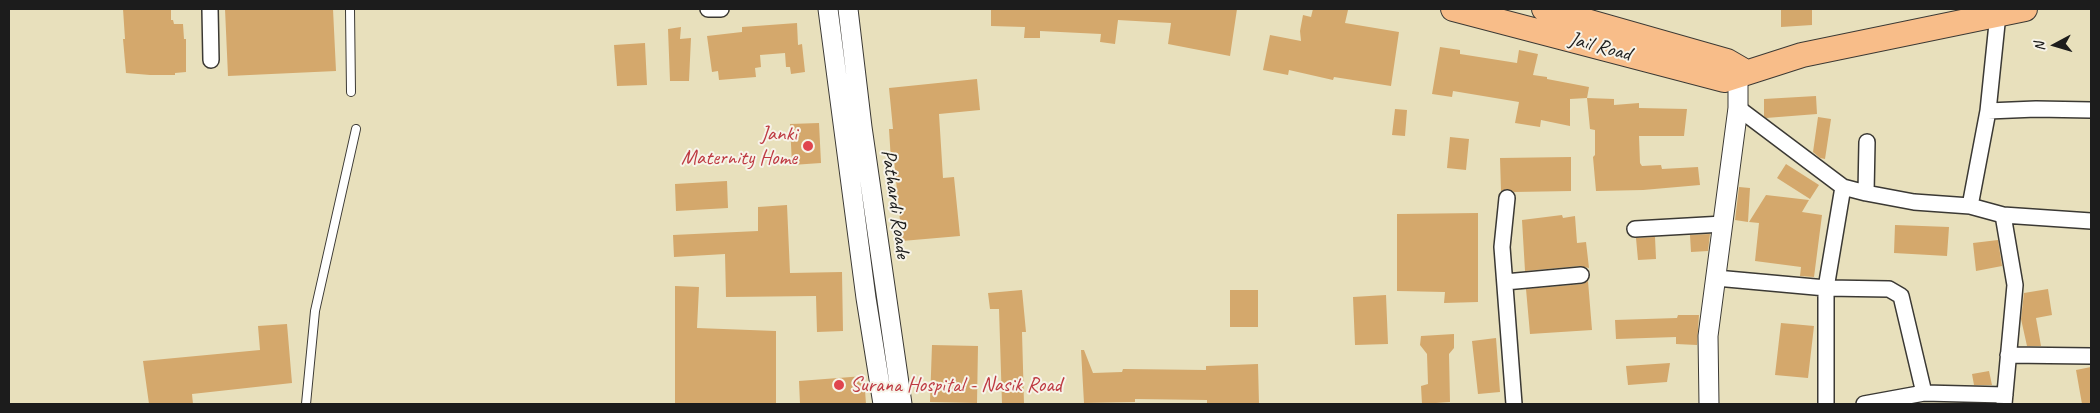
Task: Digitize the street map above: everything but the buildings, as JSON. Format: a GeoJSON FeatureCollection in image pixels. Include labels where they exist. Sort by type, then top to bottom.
{"type":"FeatureCollection","features":[{"type":"Feature","properties":{"kind":"main road","name":"Jail Road"},"geometry":{"type":"LineString","coordinates":[[1453,9],[1549,18],[1724,80],[1740,72],[1802,55],[2025,9]]}},
{"type":"Feature","properties":{"kind":"street"},"geometry":{"type":"LineString","coordinates":[[210,9],[211,60]]}},
{"type":"Feature","properties":{"kind":"street"},"geometry":{"type":"LineString","coordinates":[[708,9],[721,9]]}},
{"type":"Feature","properties":{"kind":"street"},"geometry":{"type":"LineString","coordinates":[[828,9],[866,298],[883,404]]}},
{"type":"Feature","properties":{"kind":"street","name":"Pathardi Roade"},"geometry":{"type":"LineString","coordinates":[[848,9],[862,127],[902,404]]}},
{"type":"Feature","properties":{"kind":"street"},"geometry":{"type":"LineString","coordinates":[[1970,206],[1988,111],[1998,14]]}},
{"type":"Feature","properties":{"kind":"street"},"geometry":{"type":"LineString","coordinates":[[1709,404],[1708,336],[1738,108],[1740,72]]}},
{"type":"Feature","properties":{"kind":"street"},"geometry":{"type":"LineString","coordinates":[[1738,108],[1844,186],[1866,193],[1914,202],[1970,206],[2003,216],[2091,221]]}},
{"type":"Feature","properties":{"kind":"street"},"geometry":{"type":"LineString","coordinates":[[1988,111],[2036,109],[2091,110]]}},
{"type":"Feature","properties":{"kind":"street"},"geometry":{"type":"LineString","coordinates":[[1866,142],[1866,193]]}},
{"type":"Feature","properties":{"kind":"street"},"geometry":{"type":"LineString","coordinates":[[1826,404],[1826,288],[1844,186]]}},
{"type":"Feature","properties":{"kind":"street"},"geometry":{"type":"LineString","coordinates":[[1507,198],[1502,247],[1514,404]]}},
{"type":"Feature","properties":{"kind":"street"},"geometry":{"type":"LineString","coordinates":[[1864,404],[1924,393],[2004,400],[2015,285],[2003,216]]}},
{"type":"Feature","properties":{"kind":"street"},"geometry":{"type":"LineString","coordinates":[[1636,229],[1723,224]]}},
{"type":"Feature","properties":{"kind":"street"},"geometry":{"type":"LineString","coordinates":[[1505,282],[1581,275]]}},
{"type":"Feature","properties":{"kind":"street"},"geometry":{"type":"LineString","coordinates":[[1716,278],[1826,288],[1889,289],[1901,296],[1924,393]]}},
{"type":"Feature","properties":{"kind":"street"},"geometry":{"type":"LineString","coordinates":[[2008,355],[2091,356]]}},
{"type":"Feature","properties":{"kind":"lane"},"geometry":{"type":"LineString","coordinates":[[350,9],[351,92]]}},
{"type":"Feature","properties":{"kind":"lane"},"geometry":{"type":"LineString","coordinates":[[306,404],[315,311],[356,129]]}},
{"type":"Feature","properties":{"kind":"place","name":"Janki Maternity Home"},"geometry":{"type":"Point","coordinates":[808,146]}},
{"type":"Feature","properties":{"kind":"place","name":"Surana Hospital - Nasik Road"},"geometry":{"type":"Point","coordinates":[839,385]}}]}
